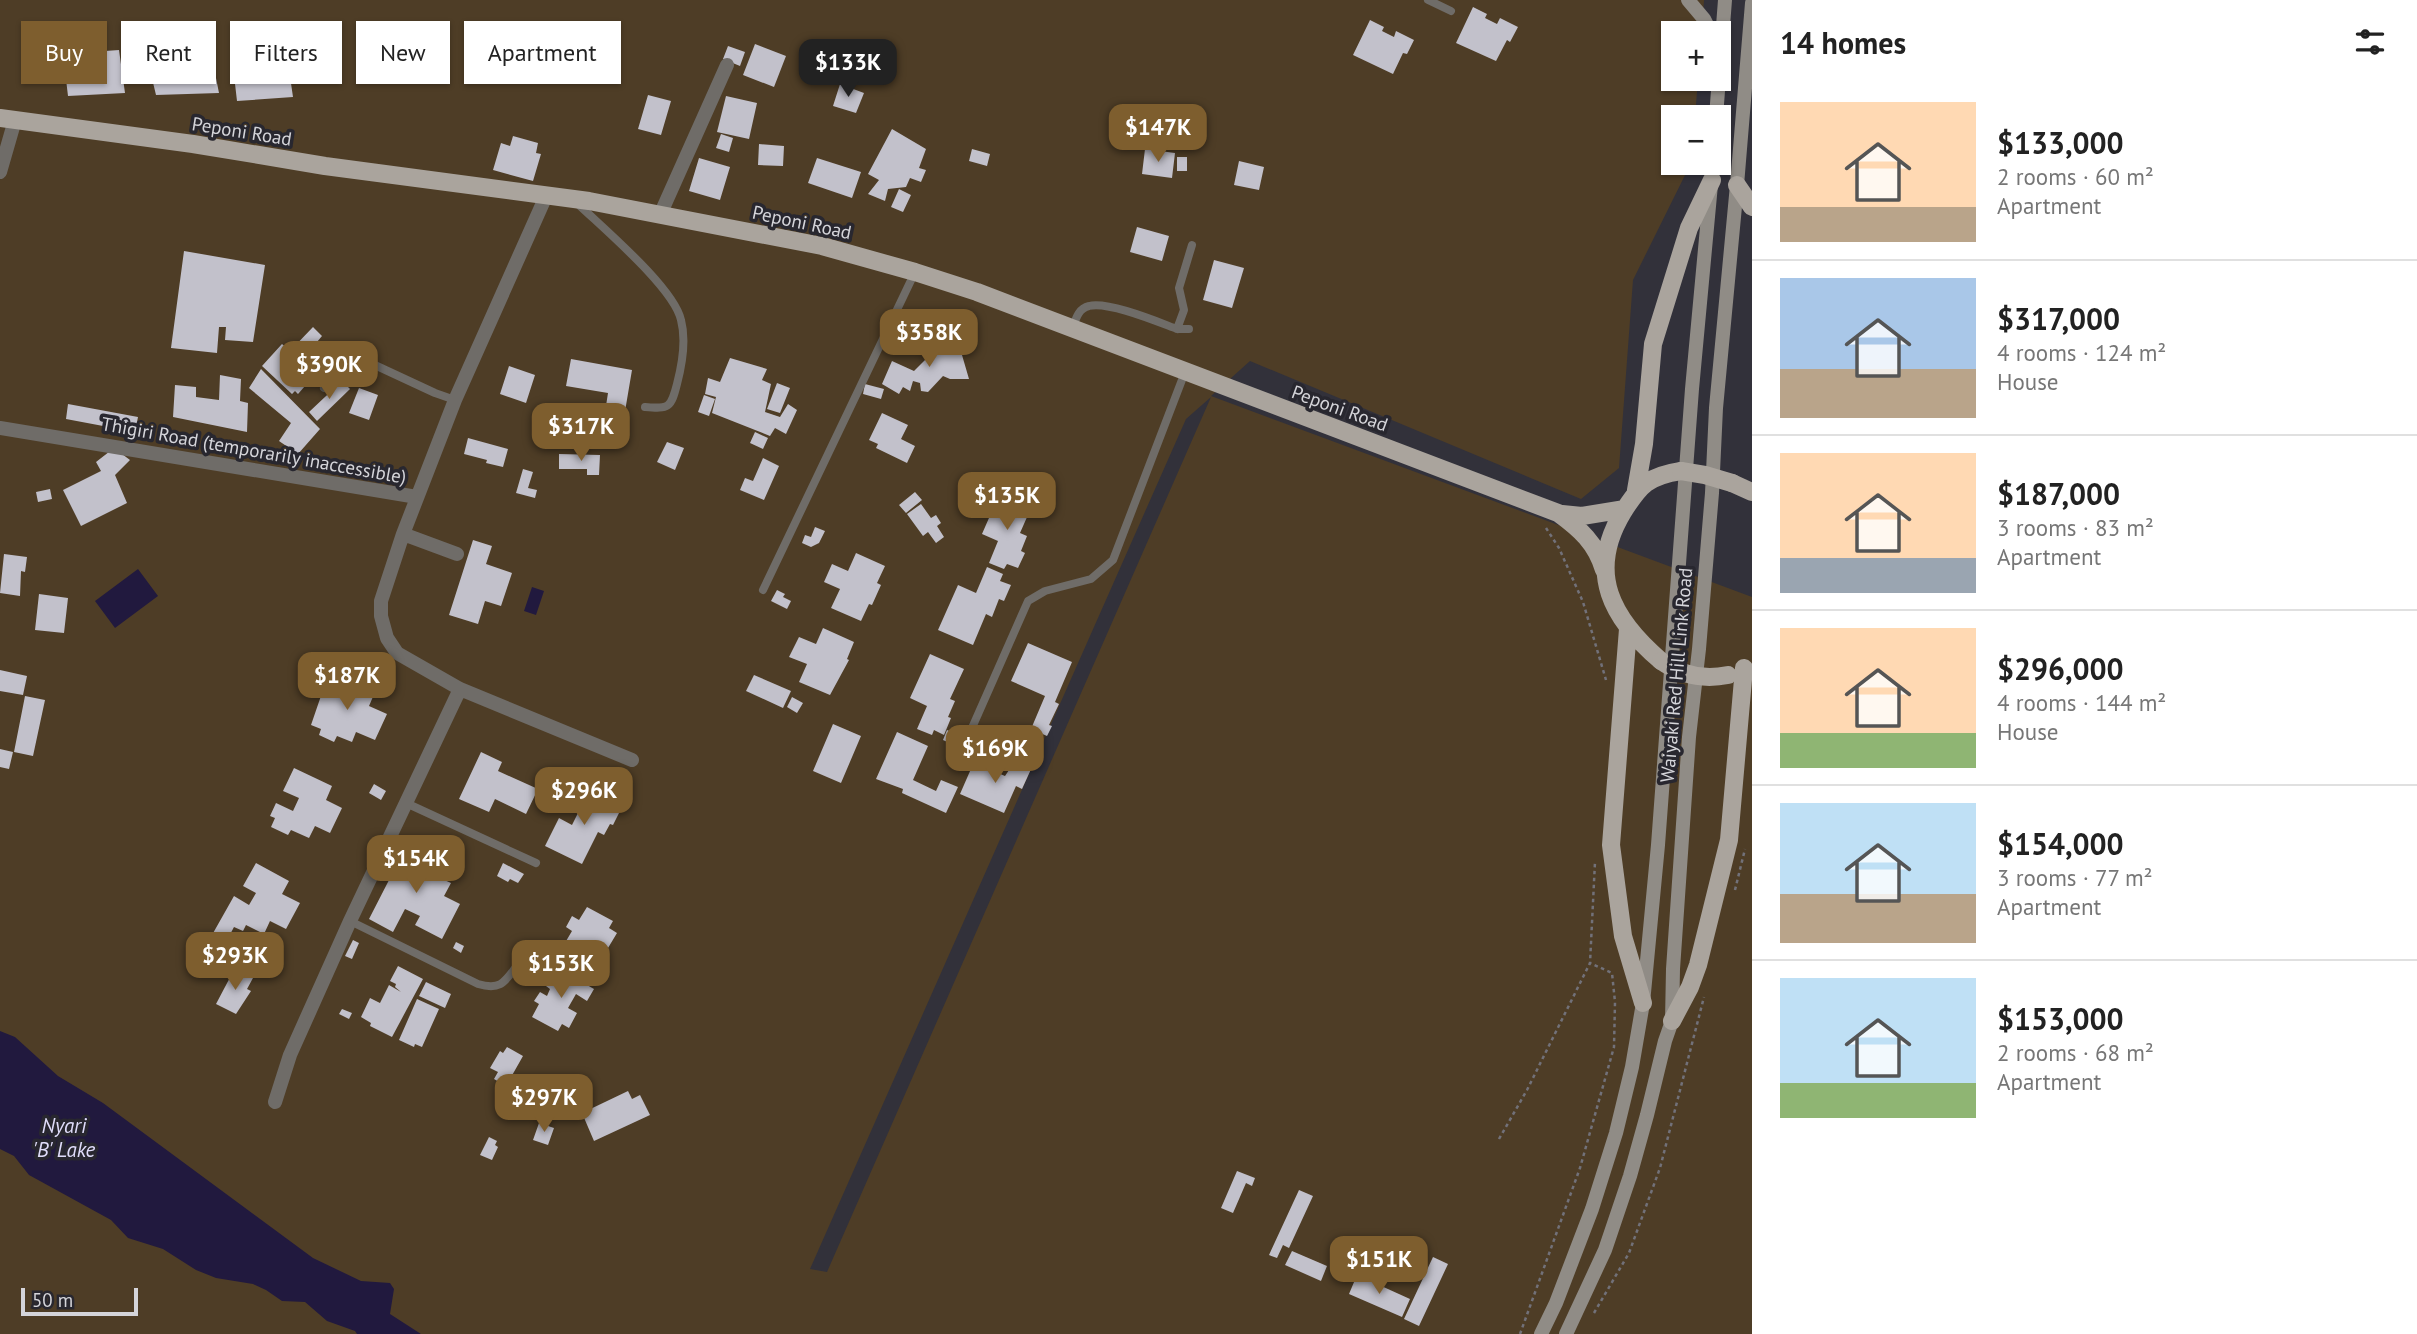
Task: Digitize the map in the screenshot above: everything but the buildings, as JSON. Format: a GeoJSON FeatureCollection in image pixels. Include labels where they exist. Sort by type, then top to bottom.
{"type":"FeatureCollection","features":[{"type":"Feature","properties":{"kind":"main road"},"geometry":{"type":"LineString","coordinates":[[1688,0],[1705,21]]}},
{"type":"Feature","properties":{"kind":"main road"},"geometry":{"type":"LineString","coordinates":[[1723,21],[1725,0]]}},
{"type":"Feature","properties":{"kind":"main road","name":"Waiyaki Red Hill Link Road"},"geometry":{"type":"LineString","coordinates":[[1566,1334],[1605,1250],[1630,1176],[1672,1021],[1673,968],[1689,737],[1699,649],[1716,408],[1752,10]]}},
{"type":"Feature","properties":{"kind":"main road","name":"Peponi Road"},"geometry":{"type":"LineString","coordinates":[[7,119],[574,200],[822,246],[915,272],[977,292],[1185,372],[1551,518],[1587,537],[1601,560],[1613,603],[1628,629]]}},
{"type":"Feature","properties":{"kind":"main road"},"geometry":{"type":"LineString","coordinates":[[1604,570],[1609,539],[1636,490],[1644,444],[1653,344],[1689,228],[1711,175]]}},
{"type":"Feature","properties":{"kind":"main road","name":"Waiyaki Red Hill Link Road"},"geometry":{"type":"LineString","coordinates":[[1541,1334],[1556,1303],[1592,1209],[1616,1133],[1632,1067],[1643,1003],[1658,845],[1692,389],[1713,175]]}},
{"type":"Feature","properties":{"kind":"main road"},"geometry":{"type":"LineString","coordinates":[[1737,186],[1752,207]]}},
{"type":"Feature","properties":{"kind":"main road"},"geometry":{"type":"LineString","coordinates":[[1636,490],[1652,478],[1681,471],[1705,475],[1752,492]]}},
{"type":"Feature","properties":{"kind":"main road","name":"Peponi Road"},"geometry":{"type":"LineString","coordinates":[[1551,518],[1625,509]]}},
{"type":"Feature","properties":{"kind":"main road"},"geometry":{"type":"LineString","coordinates":[[1628,629],[1611,845],[1623,936],[1643,1003]]}},
{"type":"Feature","properties":{"kind":"main road"},"geometry":{"type":"LineString","coordinates":[[1628,629],[1661,661],[1689,675],[1714,677],[1741,669],[1729,840],[1698,965],[1672,1021]]}},
{"type":"Feature","properties":{"kind":"street"},"geometry":{"type":"LineString","coordinates":[[660,215],[727,65]]}},
{"type":"Feature","properties":{"kind":"street"},"geometry":{"type":"LineString","coordinates":[[0,172],[7,119]]}},
{"type":"Feature","properties":{"kind":"street"},"geometry":{"type":"LineString","coordinates":[[546,196],[455,400],[403,534],[381,601],[381,616],[387,638],[397,653],[460,689],[632,760]]}},
{"type":"Feature","properties":{"kind":"street","name":"Thigiri Road (temporarily inaccessible)"},"geometry":{"type":"LineString","coordinates":[[0,428],[417,497]]}},
{"type":"Feature","properties":{"kind":"street"},"geometry":{"type":"LineString","coordinates":[[403,534],[457,554]]}},
{"type":"Feature","properties":{"kind":"street"},"geometry":{"type":"LineString","coordinates":[[275,1102],[290,1055],[350,921],[460,689]]}},
{"type":"Feature","properties":{"kind":"lane"},"geometry":{"type":"LineString","coordinates":[[1428,0],[1451,11]]}},
{"type":"Feature","properties":{"kind":"lane"},"geometry":{"type":"LineString","coordinates":[[574,200],[664,288],[681,317],[683,337],[679,378],[674,397],[670,405],[662,408],[645,407]]}},
{"type":"Feature","properties":{"kind":"lane"},"geometry":{"type":"LineString","coordinates":[[1177,329],[1184,310],[1179,288],[1192,245]]}},
{"type":"Feature","properties":{"kind":"lane"},"geometry":{"type":"LineString","coordinates":[[763,590],[915,272]]}},
{"type":"Feature","properties":{"kind":"lane"},"geometry":{"type":"LineString","coordinates":[[1072,329],[1078,313],[1089,306],[1108,307],[1177,329],[1189,329]]}},
{"type":"Feature","properties":{"kind":"lane"},"geometry":{"type":"LineString","coordinates":[[324,388],[341,368],[353,361],[364,360],[455,400]]}},
{"type":"Feature","properties":{"kind":"lane"},"geometry":{"type":"LineString","coordinates":[[964,746],[1028,601],[1045,591],[1091,579],[1113,560],[1185,372]]}},
{"type":"Feature","properties":{"kind":"lane"},"geometry":{"type":"LineString","coordinates":[[406,803],[536,863]]}},
{"type":"Feature","properties":{"kind":"lane"},"geometry":{"type":"LineString","coordinates":[[350,921],[491,988],[505,982],[519,963]]}},
{"type":"Feature","properties":{"kind":"path"},"geometry":{"type":"LineString","coordinates":[[1551,518],[1559,548],[1583,602],[1606,678],[1605,691]]}},
{"type":"Feature","properties":{"kind":"path"},"geometry":{"type":"LineString","coordinates":[[1733,897],[1745,857],[1745,845]]}},
{"type":"Feature","properties":{"kind":"path"},"geometry":{"type":"LineString","coordinates":[[1499,1139],[1527,1090],[1590,962],[1596,852]]}},
{"type":"Feature","properties":{"kind":"path"},"geometry":{"type":"LineString","coordinates":[[1520,1334],[1580,1168],[1614,1047],[1615,1002],[1612,972],[1590,962]]}},
{"type":"Feature","properties":{"kind":"path"},"geometry":{"type":"LineString","coordinates":[[1588,1323],[1629,1253],[1660,1168],[1706,993]]}},
{"type":"Feature","properties":{"kind":"shaded area"},"geometry":{"type":"Polygon","coordinates":[[[0,0],[1704,0],[1703,21],[1661,21],[1661,91],[1697,91],[1696,105],[1661,105],[1661,175],[1685,175],[1633,280],[1619,468],[1581,499],[1250,361],[1211,396],[1752,597],[1752,1334],[0,1334],[0,0]],[[1211,397],[1186,419],[810,1269],[827,1272],[1211,397]]]}},
{"type":"Feature","properties":{"kind":"water"},"geometry":{"type":"Polygon","coordinates":[[[138,569],[158,596],[115,628],[95,601],[138,569]]]}},
{"type":"Feature","properties":{"kind":"water"},"geometry":{"type":"Polygon","coordinates":[[[532,587],[544,591],[536,615],[524,611],[532,587]]]}},
{"type":"Feature","properties":{"kind":"water","name":"Nyari 'B' Lake"},"geometry":{"type":"Polygon","coordinates":[[[0,1031],[15,1037],[58,1076],[103,1103],[313,1258],[361,1281],[390,1283],[394,1289],[390,1314],[421,1334],[357,1334],[327,1321],[305,1302],[282,1301],[253,1284],[216,1278],[196,1270],[163,1249],[128,1238],[111,1220],[29,1175],[14,1156],[0,1149],[0,1031]]]}}]}
